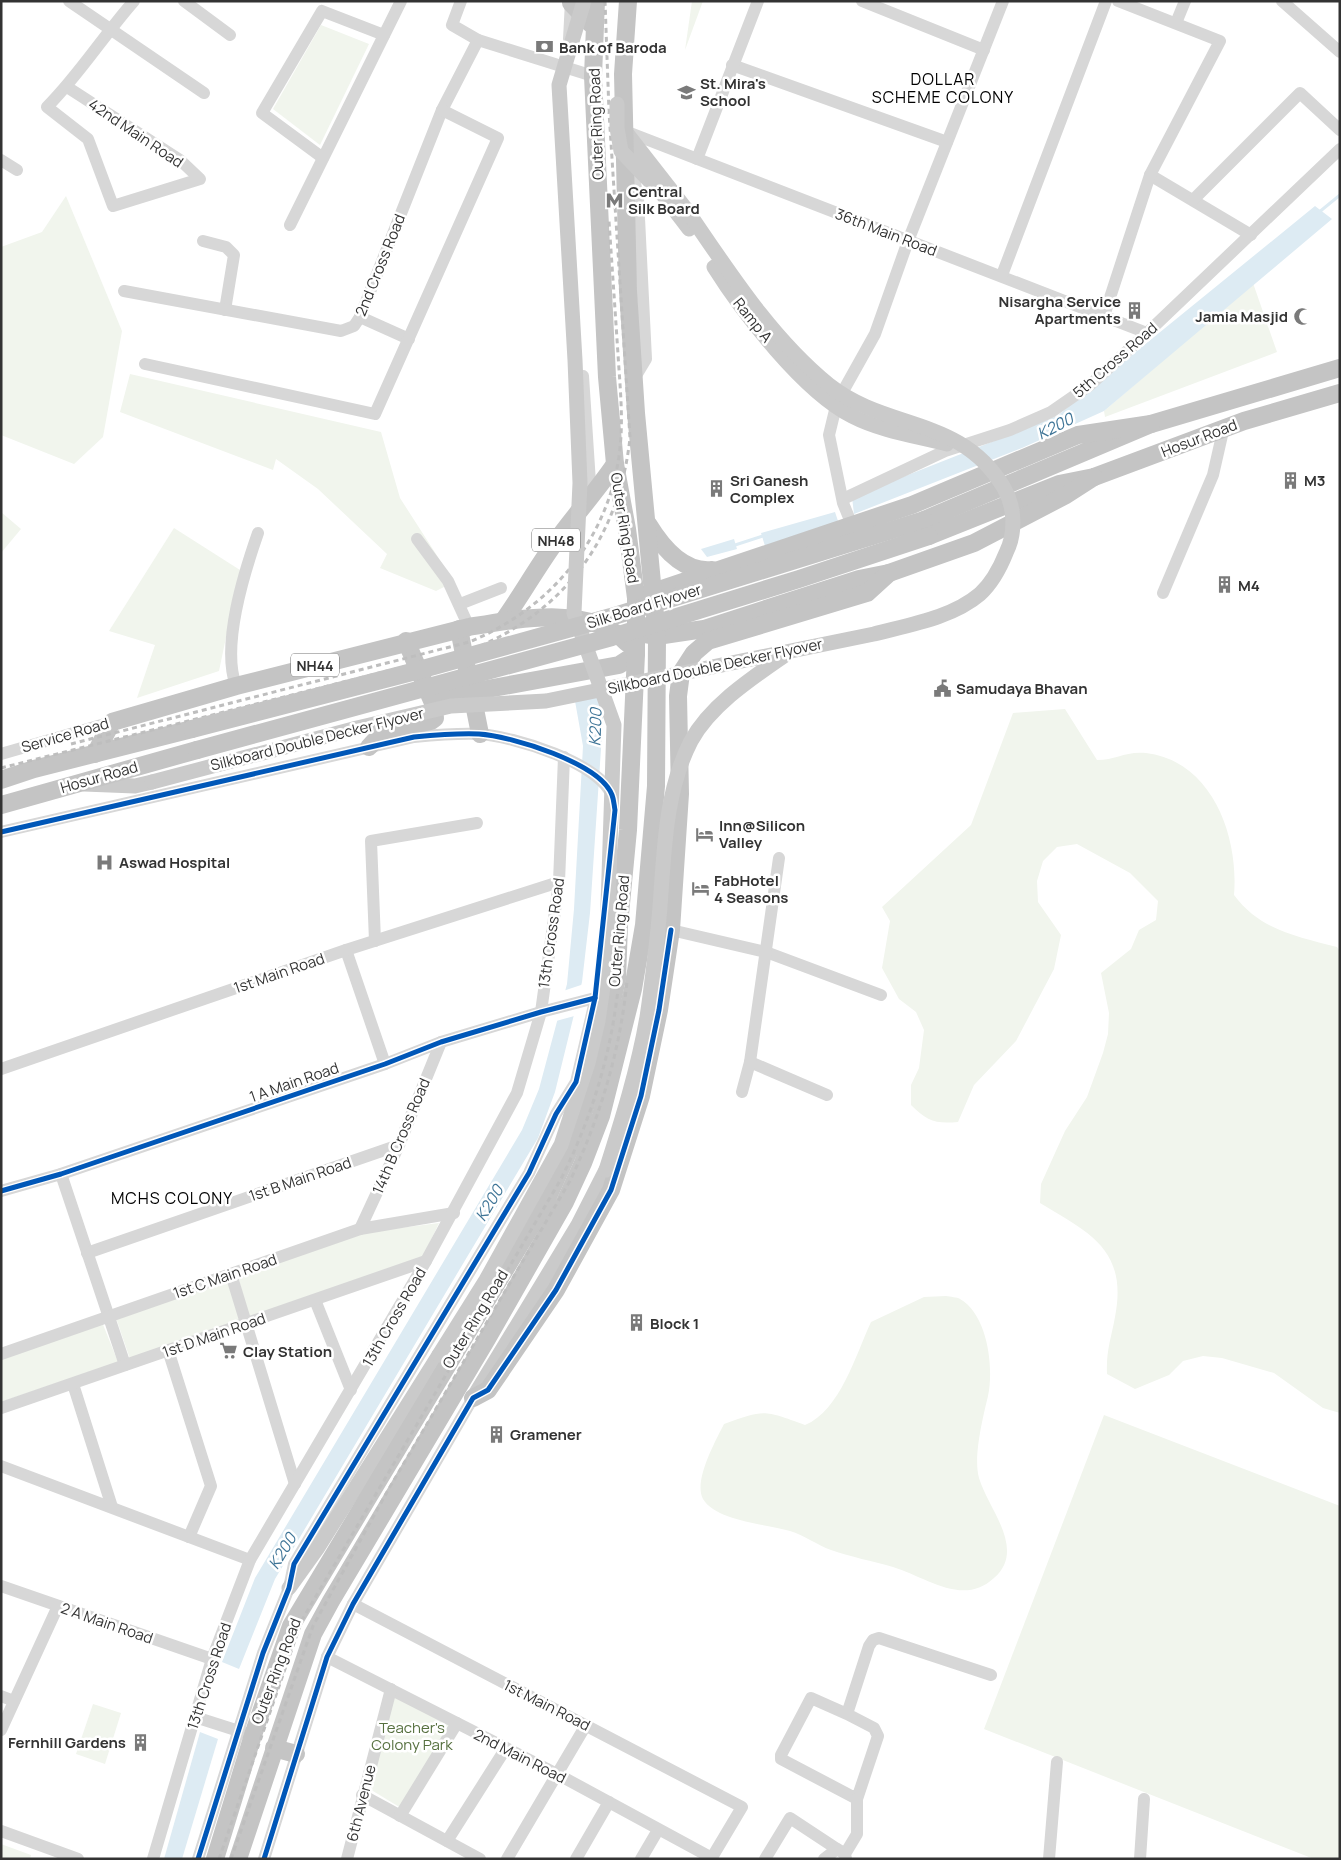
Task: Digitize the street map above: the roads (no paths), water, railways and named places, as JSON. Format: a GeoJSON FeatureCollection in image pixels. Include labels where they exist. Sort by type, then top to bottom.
{"type":"FeatureCollection","features":[{"type":"Feature","properties":{"kind":"highway","name":"Outer Ring Road"},"geometry":{"type":"LineString","coordinates":[[215,1859],[245,1733],[290,1626],[544,1203],[579,1129],[600,1054],[617,979],[619,925],[628,830],[637,626],[636,598],[627,529],[614,464],[607,377],[593,76],[596,1]]}},
{"type":"Feature","properties":{"kind":"highway","name":"Outer Ring Road"},"geometry":{"type":"LineString","coordinates":[[238,1859],[313,1634],[565,1202],[583,1163],[601,1116],[633,988],[644,925],[656,786],[657,636],[628,291],[623,74],[628,1]]}},
{"type":"Feature","properties":{"kind":"highway"},"geometry":{"type":"LineString","coordinates":[[576,2],[595,28]]}},
{"type":"Feature","properties":{"kind":"highway","name":"Hosur Road"},"geometry":{"type":"LineString","coordinates":[[1086,454],[1152,424],[1340,368]]}},
{"type":"Feature","properties":{"kind":"highway","name":"Hosur Road"},"geometry":{"type":"LineString","coordinates":[[1059,484],[1094,477],[1244,421],[1340,393]]}},
{"type":"Feature","properties":{"kind":"highway"},"geometry":{"type":"LineString","coordinates":[[636,598],[784,549],[850,521],[940,494],[1078,434],[1152,424]]}},
{"type":"Feature","properties":{"kind":"highway","name":"Silk Board Flyover"},"geometry":{"type":"LineString","coordinates":[[197,750],[612,637],[799,579],[926,528],[1086,454]]}},
{"type":"Feature","properties":{"kind":"highway","name":"NH48"},"geometry":{"type":"LineString","coordinates":[[503,621],[555,542],[579,510],[591,498],[614,464]]}},
{"type":"Feature","properties":{"kind":"highway"},"geometry":{"type":"LineString","coordinates":[[473,1398],[488,1390],[550,1298],[611,1190],[641,1096],[659,1010],[671,930],[680,794],[678,696],[681,673],[694,653],[708,641],[801,606],[859,579],[889,573],[974,542],[1066,495],[1094,477]]}},
{"type":"Feature","properties":{"kind":"highway","name":"Silk Board Flyover"},"geometry":{"type":"LineString","coordinates":[[192,729],[412,672],[926,528],[1059,484]]}},
{"type":"Feature","properties":{"kind":"highway"},"geometry":{"type":"LineString","coordinates":[[646,521],[656,538],[670,553],[694,568],[710,571],[736,565]]}},
{"type":"Feature","properties":{"kind":"highway"},"geometry":{"type":"LineString","coordinates":[[784,549],[801,606]]}},
{"type":"Feature","properties":{"kind":"highway"},"geometry":{"type":"LineString","coordinates":[[637,626],[643,634],[657,636],[704,628],[801,606]]}},
{"type":"Feature","properties":{"kind":"highway","name":"NH44"},"geometry":{"type":"LineString","coordinates":[[121,720],[236,686],[406,641],[503,621],[564,618],[588,620],[616,632],[636,654]]}},
{"type":"Feature","properties":{"kind":"highway"},"geometry":{"type":"LineString","coordinates":[[464,628],[471,692],[480,734]]}},
{"type":"Feature","properties":{"kind":"highway"},"geometry":{"type":"LineString","coordinates":[[369,747],[382,734],[391,729],[431,722],[435,718],[433,704],[406,641]]}},
{"type":"Feature","properties":{"kind":"highway"},"geometry":{"type":"LineString","coordinates":[[433,704],[471,692],[619,665],[636,654],[656,654]]}},
{"type":"Feature","properties":{"kind":"highway"},"geometry":{"type":"LineString","coordinates":[[656,696],[678,696]]}},
{"type":"Feature","properties":{"kind":"highway"},"geometry":{"type":"LineString","coordinates":[[95,754],[121,720]]}},
{"type":"Feature","properties":{"kind":"highway","name":"Hosur Road"},"geometry":{"type":"LineString","coordinates":[[1,780],[192,729]]}},
{"type":"Feature","properties":{"kind":"highway","name":"Hosur Road"},"geometry":{"type":"LineString","coordinates":[[1,805],[197,750]]}},
{"type":"Feature","properties":{"kind":"highway"},"geometry":{"type":"LineString","coordinates":[[608,789],[630,767]]}},
{"type":"Feature","properties":{"kind":"highway"},"geometry":{"type":"LineString","coordinates":[[274,1748],[296,1754]]}},
{"type":"Feature","properties":{"kind":"main road","name":"Ramp A"},"geometry":{"type":"LineString","coordinates":[[623,1],[617,47],[617,128],[621,151],[663,196],[689,229],[726,286],[776,348],[822,397],[853,417],[879,426],[971,449]]}},
{"type":"Feature","properties":{"kind":"main road"},"geometry":{"type":"LineString","coordinates":[[289,1588],[317,1549],[486,1280],[561,1145],[585,1071],[598,1021],[606,966],[614,725],[574,613],[580,482],[559,85],[576,2]]}},
{"type":"Feature","properties":{"kind":"main road"},"geometry":{"type":"LineString","coordinates":[[625,131],[686,209],[734,280],[795,353],[829,385],[858,404],[929,428],[971,449]]}},
{"type":"Feature","properties":{"kind":"main road","name":"Silkboard Double Decker Flyover"},"geometry":{"type":"LineString","coordinates":[[73,784],[135,786],[357,728],[451,706],[546,701],[874,634],[923,621],[954,609],[979,594],[997,573],[1010,545],[1013,513],[1008,495],[997,476],[981,457],[971,449]]}},
{"type":"Feature","properties":{"kind":"main road"},"geometry":{"type":"LineString","coordinates":[[473,1398],[578,1225],[606,1170],[628,1098],[646,1018],[658,934],[667,822],[681,764],[692,740],[713,714],[737,690],[794,649]]}},
{"type":"Feature","properties":{"kind":"street"},"geometry":{"type":"LineString","coordinates":[[69,1],[204,93]]}},
{"type":"Feature","properties":{"kind":"street"},"geometry":{"type":"LineString","coordinates":[[67,87],[110,28],[134,1]]}},
{"type":"Feature","properties":{"kind":"street"},"geometry":{"type":"LineString","coordinates":[[184,1],[230,34]]}},
{"type":"Feature","properties":{"kind":"street"},"geometry":{"type":"LineString","coordinates":[[290,225],[401,1]]}},
{"type":"Feature","properties":{"kind":"street"},"geometry":{"type":"LineString","coordinates":[[461,1],[452,25],[478,40],[568,70],[593,76]]}},
{"type":"Feature","properties":{"kind":"street"},"geometry":{"type":"LineString","coordinates":[[697,158],[758,1]]}},
{"type":"Feature","properties":{"kind":"street"},"geometry":{"type":"LineString","coordinates":[[862,1],[984,50]]}},
{"type":"Feature","properties":{"kind":"street"},"geometry":{"type":"LineString","coordinates":[[850,521],[843,501],[829,435],[837,402],[875,334],[908,241],[1003,1]]}},
{"type":"Feature","properties":{"kind":"street"},"geometry":{"type":"LineString","coordinates":[[1002,276],[1106,1]]}},
{"type":"Feature","properties":{"kind":"street"},"geometry":{"type":"LineString","coordinates":[[1104,316],[1150,176],[1220,41],[1118,1]]}},
{"type":"Feature","properties":{"kind":"street"},"geometry":{"type":"LineString","coordinates":[[1176,23],[1185,1]]}},
{"type":"Feature","properties":{"kind":"street"},"geometry":{"type":"LineString","coordinates":[[1282,1],[1340,52]]}},
{"type":"Feature","properties":{"kind":"street"},"geometry":{"type":"LineString","coordinates":[[576,2],[566,98],[591,498]]}},
{"type":"Feature","properties":{"kind":"street"},"geometry":{"type":"LineString","coordinates":[[323,158],[262,113],[322,11],[384,35]]}},
{"type":"Feature","properties":{"kind":"street","name":"2nd Cross Road"},"geometry":{"type":"LineString","coordinates":[[124,291],[341,331],[354,326],[360,317],[442,110],[478,40]]}},
{"type":"Feature","properties":{"kind":"street"},"geometry":{"type":"LineString","coordinates":[[732,65],[947,142]]}},
{"type":"Feature","properties":{"kind":"street","name":"42nd Main Road"},"geometry":{"type":"LineString","coordinates":[[67,87],[180,160],[200,180],[113,206],[88,139],[47,107],[67,87]]}},
{"type":"Feature","properties":{"kind":"street"},"geometry":{"type":"LineString","coordinates":[[1193,200],[1300,93],[1340,130]]}},
{"type":"Feature","properties":{"kind":"street"},"geometry":{"type":"LineString","coordinates":[[145,364],[374,414],[498,138],[442,110]]}},
{"type":"Feature","properties":{"kind":"street","name":"36th Main Road"},"geometry":{"type":"LineString","coordinates":[[625,131],[1148,333]]}},
{"type":"Feature","properties":{"kind":"street","name":"5th Cross Road"},"geometry":{"type":"LineString","coordinates":[[843,501],[945,451],[1010,430],[1052,412],[1090,384],[1148,333],[1340,149]]}},
{"type":"Feature","properties":{"kind":"street"},"geometry":{"type":"LineString","coordinates":[[1,160],[17,170]]}},
{"type":"Feature","properties":{"kind":"street"},"geometry":{"type":"LineString","coordinates":[[1150,176],[1251,236]]}},
{"type":"Feature","properties":{"kind":"street"},"geometry":{"type":"LineString","coordinates":[[203,241],[226,247],[234,255],[225,310]]}},
{"type":"Feature","properties":{"kind":"street"},"geometry":{"type":"LineString","coordinates":[[360,317],[409,339]]}},
{"type":"Feature","properties":{"kind":"street"},"geometry":{"type":"LineString","coordinates":[[1163,593],[1213,475],[1223,430]]}},
{"type":"Feature","properties":{"kind":"street"},"geometry":{"type":"LineString","coordinates":[[236,686],[232,674],[231,661],[239,593],[258,533]]}},
{"type":"Feature","properties":{"kind":"street"},"geometry":{"type":"LineString","coordinates":[[417,540],[448,581],[460,604],[464,628]]}},
{"type":"Feature","properties":{"kind":"street"},"geometry":{"type":"LineString","coordinates":[[460,604],[501,588]]}},
{"type":"Feature","properties":{"kind":"street","name":"Service Road"},"geometry":{"type":"LineString","coordinates":[[1,754],[121,720]]}},
{"type":"Feature","properties":{"kind":"street"},"geometry":{"type":"LineString","coordinates":[[1,832],[414,736],[480,734],[537,747],[581,764],[608,789],[615,827],[576,1082],[556,1114],[530,1173],[294,1564],[289,1588],[265,1646],[245,1733],[198,1859]]}},
{"type":"Feature","properties":{"kind":"street","name":"13th Cross Road"},"geometry":{"type":"LineString","coordinates":[[153,1859],[212,1659],[250,1560],[454,1213],[517,1093],[541,1012],[559,882],[564,757]]}},
{"type":"Feature","properties":{"kind":"street"},"geometry":{"type":"LineString","coordinates":[[375,941],[371,841],[477,823]]}},
{"type":"Feature","properties":{"kind":"street"},"geometry":{"type":"LineString","coordinates":[[742,1092],[750,1062],[778,858]]}},
{"type":"Feature","properties":{"kind":"street","name":"1st Main Road"},"geometry":{"type":"LineString","coordinates":[[1,1069],[346,950],[559,882]]}},
{"type":"Feature","properties":{"kind":"street"},"geometry":{"type":"LineString","coordinates":[[671,930],[766,952],[881,995]]}},
{"type":"Feature","properties":{"kind":"street"},"geometry":{"type":"LineString","coordinates":[[346,950],[385,1064]]}},
{"type":"Feature","properties":{"kind":"street","name":"1 A Main Road"},"geometry":{"type":"LineString","coordinates":[[1,1191],[61,1174],[385,1064],[441,1042],[589,999]]}},
{"type":"Feature","properties":{"kind":"street","name":"14th B Cross Road"},"geometry":{"type":"LineString","coordinates":[[360,1229],[399,1145],[441,1042]]}},
{"type":"Feature","properties":{"kind":"street"},"geometry":{"type":"LineString","coordinates":[[750,1062],[827,1095]]}},
{"type":"Feature","properties":{"kind":"street","name":"1st B Main Road"},"geometry":{"type":"LineString","coordinates":[[87,1253],[399,1145]]}},
{"type":"Feature","properties":{"kind":"street"},"geometry":{"type":"LineString","coordinates":[[61,1174],[125,1365]]}},
{"type":"Feature","properties":{"kind":"street","name":"1st C Main Road"},"geometry":{"type":"LineString","coordinates":[[1,1354],[360,1229],[454,1213]]}},
{"type":"Feature","properties":{"kind":"street","name":"1st D Main Road"},"geometry":{"type":"LineString","coordinates":[[1,1408],[426,1261]]}},
{"type":"Feature","properties":{"kind":"street"},"geometry":{"type":"LineString","coordinates":[[231,1274],[295,1484]]}},
{"type":"Feature","properties":{"kind":"street"},"geometry":{"type":"LineString","coordinates":[[314,1300],[351,1390]]}},
{"type":"Feature","properties":{"kind":"street"},"geometry":{"type":"LineString","coordinates":[[168,1350],[211,1486],[189,1537]]}},
{"type":"Feature","properties":{"kind":"street"},"geometry":{"type":"LineString","coordinates":[[72,1384],[112,1507]]}},
{"type":"Feature","properties":{"kind":"street"},"geometry":{"type":"LineString","coordinates":[[264,1859],[327,1657],[353,1604],[473,1398]]}},
{"type":"Feature","properties":{"kind":"street"},"geometry":{"type":"LineString","coordinates":[[1,1466],[250,1560]]}},
{"type":"Feature","properties":{"kind":"street","name":"2 A Main Road"},"geometry":{"type":"LineString","coordinates":[[1,1586],[212,1659]]}},
{"type":"Feature","properties":{"kind":"street","name":"1st Main Road"},"geometry":{"type":"LineString","coordinates":[[353,1604],[742,1807],[712,1858]]}},
{"type":"Feature","properties":{"kind":"street"},"geometry":{"type":"LineString","coordinates":[[1,1730],[58,1606]]}},
{"type":"Feature","properties":{"kind":"street"},"geometry":{"type":"LineString","coordinates":[[847,1714],[869,1646],[873,1640],[879,1638],[991,1675]]}},
{"type":"Feature","properties":{"kind":"street","name":"2nd Main Road"},"geometry":{"type":"LineString","coordinates":[[327,1657],[557,1774],[712,1858]]}},
{"type":"Feature","properties":{"kind":"street","name":"6th Avenue"},"geometry":{"type":"LineString","coordinates":[[347,1859],[362,1794],[391,1689]]}},
{"type":"Feature","properties":{"kind":"street"},"geometry":{"type":"LineString","coordinates":[[1,1696],[14,1701]]}},
{"type":"Feature","properties":{"kind":"street"},"geometry":{"type":"LineString","coordinates":[[824,1859],[842,1854],[858,1834],[857,1799],[878,1736],[874,1728],[811,1698],[780,1755],[780,1759],[857,1799]]}},
{"type":"Feature","properties":{"kind":"street"},"geometry":{"type":"LineString","coordinates":[[196,1717],[245,1733]]}},
{"type":"Feature","properties":{"kind":"street"},"geometry":{"type":"LineString","coordinates":[[400,1816],[457,1723]]}},
{"type":"Feature","properties":{"kind":"street"},"geometry":{"type":"LineString","coordinates":[[508,1859],[586,1725]]}},
{"type":"Feature","properties":{"kind":"street"},"geometry":{"type":"LineString","coordinates":[[447,1841],[506,1748]]}},
{"type":"Feature","properties":{"kind":"street"},"geometry":{"type":"LineString","coordinates":[[1049,1859],[1057,1762]]}},
{"type":"Feature","properties":{"kind":"street"},"geometry":{"type":"LineString","coordinates":[[362,1794],[480,1859]]}},
{"type":"Feature","properties":{"kind":"street"},"geometry":{"type":"LineString","coordinates":[[1140,1859],[1144,1799]]}},
{"type":"Feature","properties":{"kind":"street"},"geometry":{"type":"LineString","coordinates":[[576,1859],[609,1802]]}},
{"type":"Feature","properties":{"kind":"street"},"geometry":{"type":"LineString","coordinates":[[765,1859],[790,1818],[842,1854]]}},
{"type":"Feature","properties":{"kind":"street"},"geometry":{"type":"LineString","coordinates":[[641,1859],[658,1830]]}},
{"type":"Feature","properties":{"kind":"street"},"geometry":{"type":"LineString","coordinates":[[1,1832],[44,1853],[78,1859]]}},
{"type":"Feature","properties":{"kind":"water"},"geometry":{"type":"Polygon","coordinates":[[[1315,206],[1332,219],[1104,411],[1022,448],[854,514],[852,497],[1057,416],[1315,206]]]}},
{"type":"Feature","properties":{"kind":"water"},"geometry":{"type":"Polygon","coordinates":[[[835,512],[839,524],[765,546],[761,533],[835,512]]]}},
{"type":"Feature","properties":{"kind":"water"},"geometry":{"type":"Polygon","coordinates":[[[734,539],[737,549],[707,557],[701,549],[734,539]]]}},
{"type":"Feature","properties":{"kind":"water"},"geometry":{"type":"Polygon","coordinates":[[[605,689],[590,913],[582,982],[555,1092],[538,1138],[275,1579],[239,1669],[222,1662],[255,1578],[522,1130],[539,1089],[567,984],[574,909],[583,746],[575,701],[605,689]]]}},
{"type":"Feature","properties":{"kind":"water"},"geometry":{"type":"Polygon","coordinates":[[[200,1732],[218,1739],[182,1859],[164,1859],[200,1732]]]}},
{"type":"Feature","properties":{"kind":"waterway","name":"K200"},"geometry":{"type":"LineString","coordinates":[[1318,213],[1340,195]]}},
{"type":"Feature","properties":{"kind":"waterway","name":"K200"},"geometry":{"type":"LineString","coordinates":[[732,546],[766,535]]}},
{"type":"Feature","properties":{"kind":"railway"},"geometry":{"type":"LineString","coordinates":[[1,768],[471,650],[504,634],[534,615],[560,593],[582,567],[600,539],[614,508],[624,474],[630,438],[609,112],[605,1]]}},
{"type":"Feature","properties":{"kind":"railway"},"geometry":{"type":"LineString","coordinates":[[71,744],[469,642],[498,628],[524,612],[548,592],[569,569],[587,544],[602,517],[612,487],[619,456],[621,405],[609,221]]}},
{"type":"Feature","properties":{"kind":"railway"},"geometry":{"type":"LineString","coordinates":[[219,1859],[302,1620],[561,1179],[583,1131],[606,1057],[619,980]]}},
{"type":"Feature","properties":{"kind":"railway"},"geometry":{"type":"LineString","coordinates":[[231,1859],[313,1626],[387,1492],[570,1181],[581,1157],[591,1133],[614,1059],[627,981]]}},
{"type":"Feature","properties":{"kind":"place","name":"Bank of Baroda"},"geometry":{"type":"Point","coordinates":[545,47]}},
{"type":"Feature","properties":{"kind":"place","name":"St. Mira's School"},"geometry":{"type":"Point","coordinates":[686,92]}},
{"type":"Feature","properties":{"kind":"place","name":"Central Silk Board"},"geometry":{"type":"Point","coordinates":[614,200]}},
{"type":"Feature","properties":{"kind":"place","name":"Nisargha Service Apartments"},"geometry":{"type":"Point","coordinates":[1135,310]}},
{"type":"Feature","properties":{"kind":"place","name":"Jamia Masjid"},"geometry":{"type":"Point","coordinates":[1302,316]}},
{"type":"Feature","properties":{"kind":"place","name":"M3"},"geometry":{"type":"Point","coordinates":[1290,480]}},
{"type":"Feature","properties":{"kind":"place","name":"Sri Ganesh Complex"},"geometry":{"type":"Point","coordinates":[716,489]}},
{"type":"Feature","properties":{"kind":"place","name":"M4"},"geometry":{"type":"Point","coordinates":[1224,585]}},
{"type":"Feature","properties":{"kind":"place","name":"Samudaya Bhavan"},"geometry":{"type":"Point","coordinates":[942,688]}},
{"type":"Feature","properties":{"kind":"place","name":"Inn@Silicon Valley"},"geometry":{"type":"Point","coordinates":[705,834]}},
{"type":"Feature","properties":{"kind":"place","name":"Aswad Hospital"},"geometry":{"type":"Point","coordinates":[105,862]}},
{"type":"Feature","properties":{"kind":"place","name":"FabHotel 4 Seasons"},"geometry":{"type":"Point","coordinates":[700,889]}},
{"type":"Feature","properties":{"kind":"place","name":"Block 1"},"geometry":{"type":"Point","coordinates":[636,1323]}},
{"type":"Feature","properties":{"kind":"place","name":"Clay Station"},"geometry":{"type":"Point","coordinates":[229,1351]}},
{"type":"Feature","properties":{"kind":"place","name":"Gramener"},"geometry":{"type":"Point","coordinates":[496,1434]}},
{"type":"Feature","properties":{"kind":"place","name":"Fernhill Gardens"},"geometry":{"type":"Point","coordinates":[140,1742]}},
{"type":"Feature","properties":{"kind":"district","name":"DOLLAR SCHEME COLONY"},"geometry":{"type":"Point","coordinates":[943,88]}},
{"type":"Feature","properties":{"kind":"district","name":"MCHS COLONY"},"geometry":{"type":"Point","coordinates":[172,1198]}},
{"type":"Feature","properties":{"kind":"park label","name":"Teacher's Colony Park"},"geometry":{"type":"Point","coordinates":[412,1736]}}]}
